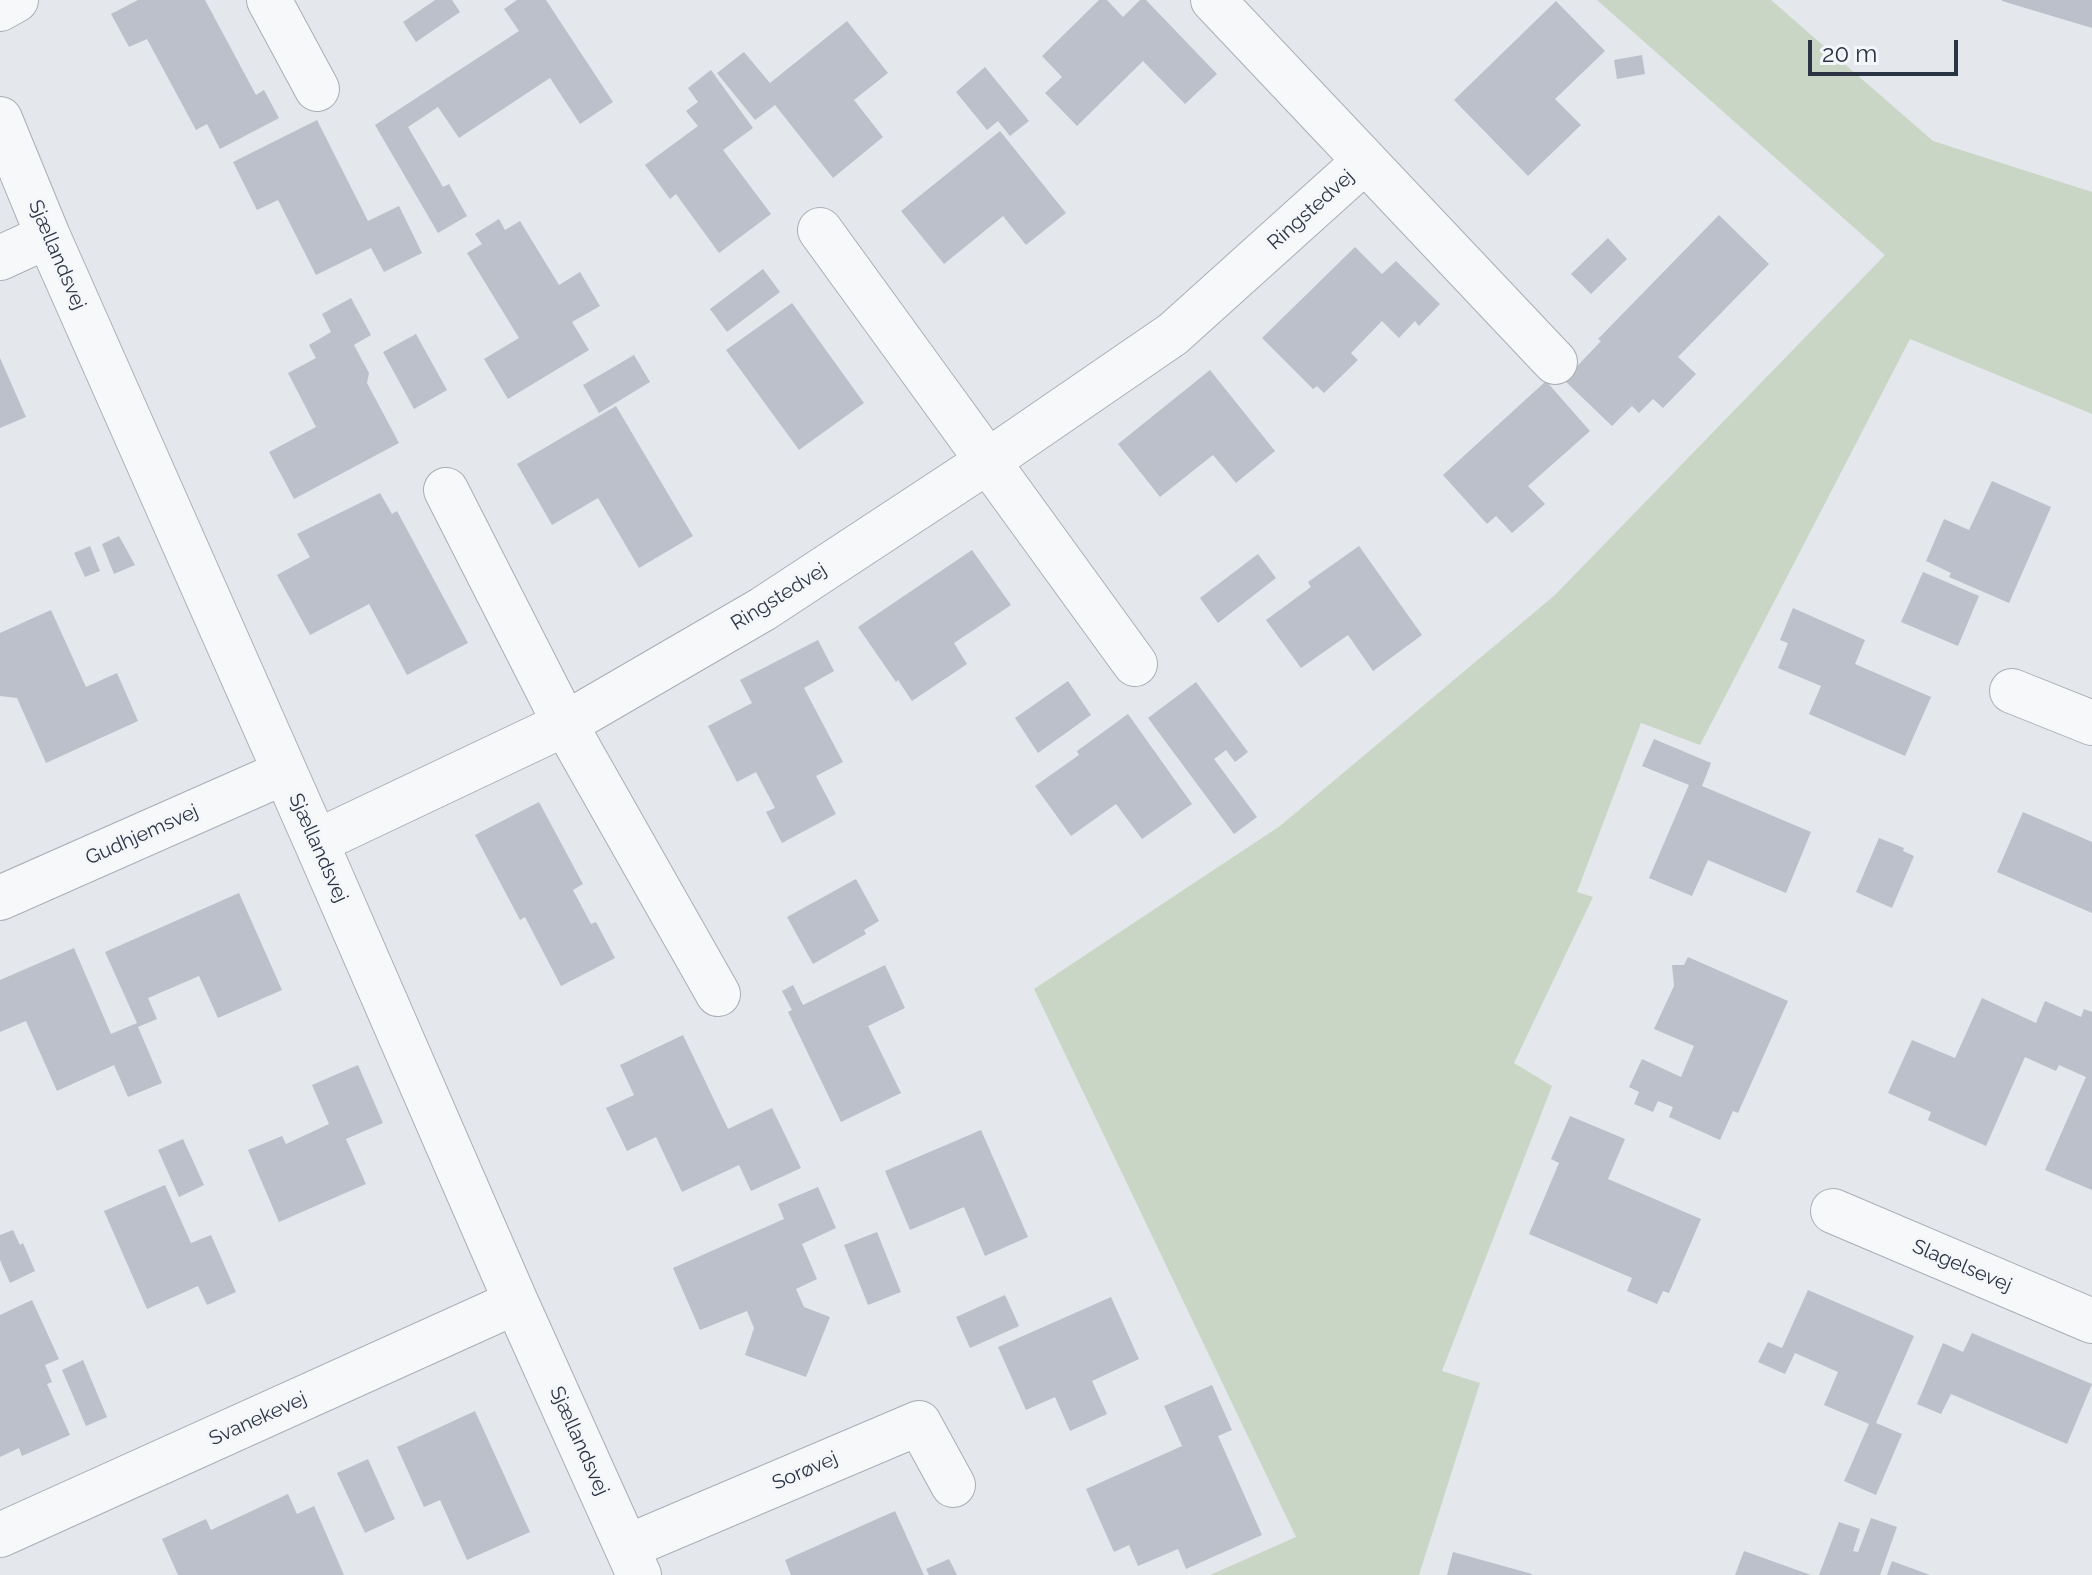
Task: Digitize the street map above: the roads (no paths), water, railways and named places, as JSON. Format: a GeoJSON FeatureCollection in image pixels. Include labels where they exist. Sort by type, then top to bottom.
{"type":"FeatureCollection","features":[{"type":"Feature","properties":{"kind":"street"},"geometry":{"type":"LineString","coordinates":[[0,9],[16,0]]}},
{"type":"Feature","properties":{"kind":"street"},"geometry":{"type":"LineString","coordinates":[[269,0],[317,89]]}},
{"type":"Feature","properties":{"kind":"street","name":"Ringstedvej"},"geometry":{"type":"LineString","coordinates":[[1213,0],[1555,362]]}},
{"type":"Feature","properties":{"kind":"street","name":"Sjællandsvej"},"geometry":{"type":"LineString","coordinates":[[0,119],[48,236],[516,1302],[633,1561]]}},
{"type":"Feature","properties":{"kind":"street","name":"Ringstedvej"},"geometry":{"type":"LineString","coordinates":[[316,842],[565,724],[763,609],[988,461],[1173,334],[1365,161]]}},
{"type":"Feature","properties":{"kind":"street"},"geometry":{"type":"LineString","coordinates":[[820,230],[1135,664]]}},
{"type":"Feature","properties":{"kind":"street"},"geometry":{"type":"LineString","coordinates":[[0,258],[48,236]]}},
{"type":"Feature","properties":{"kind":"street"},"geometry":{"type":"LineString","coordinates":[[446,490],[565,724],[718,994]]}},
{"type":"Feature","properties":{"kind":"street"},"geometry":{"type":"LineString","coordinates":[[2012,691],[2092,723]]}},
{"type":"Feature","properties":{"kind":"street","name":"Gudhjemsvej"},"geometry":{"type":"LineString","coordinates":[[0,898],[285,772]]}},
{"type":"Feature","properties":{"kind":"street","name":"Slagelsevej"},"geometry":{"type":"LineString","coordinates":[[1833,1211],[2092,1321]]}},
{"type":"Feature","properties":{"kind":"street","name":"Svanekevej"},"geometry":{"type":"LineString","coordinates":[[0,1535],[516,1302]]}},
{"type":"Feature","properties":{"kind":"street","name":"Sorøvej"},"geometry":{"type":"LineString","coordinates":[[633,1561],[919,1423],[953,1485]]}}]}
